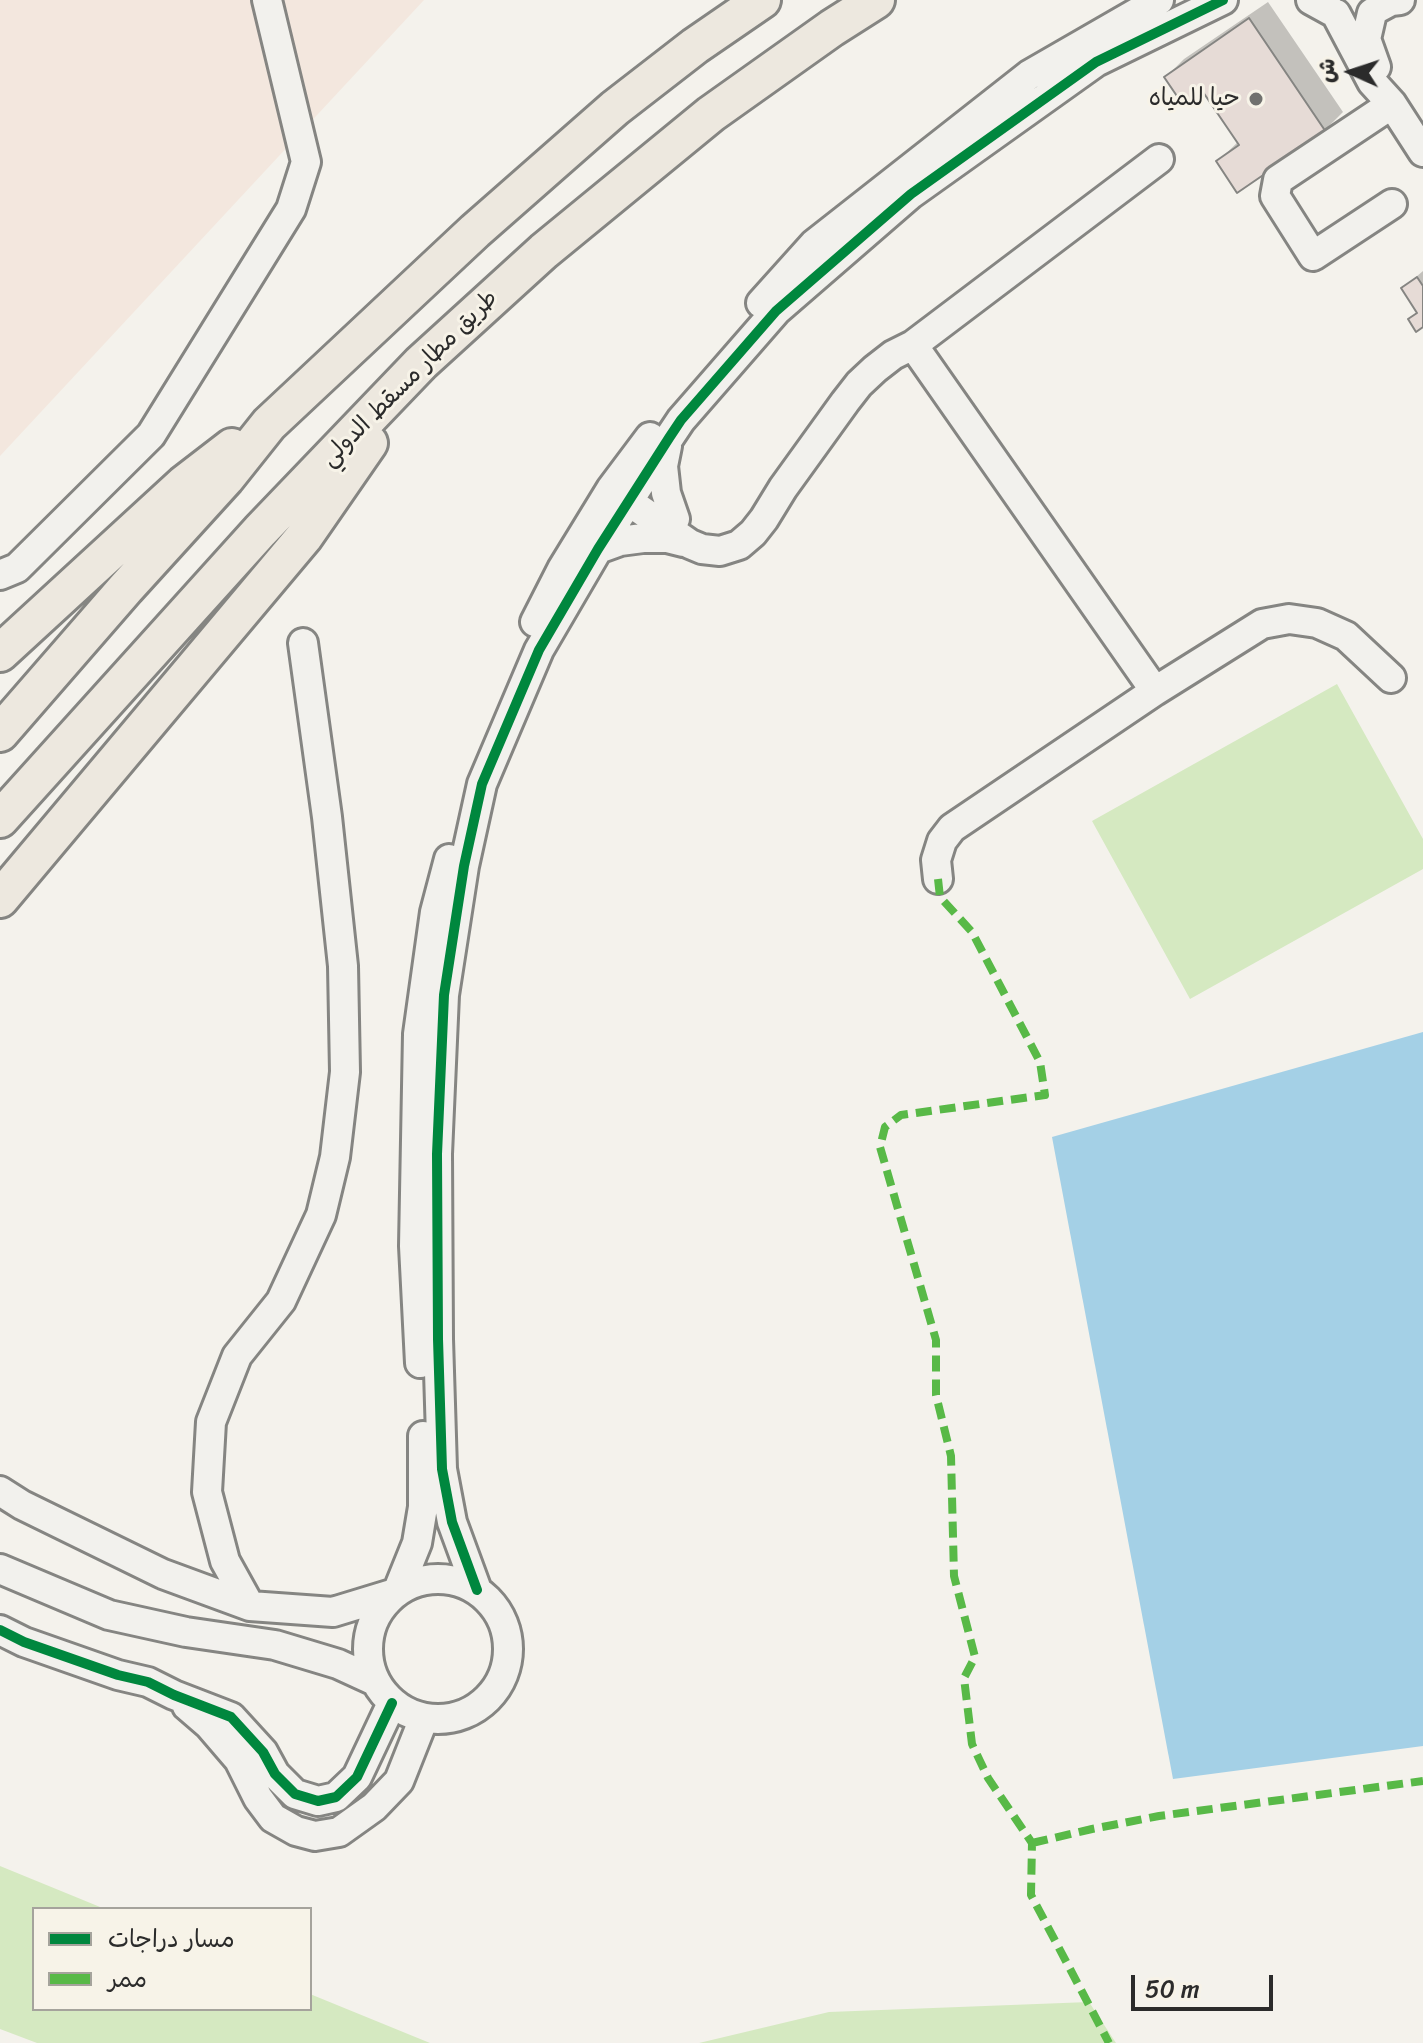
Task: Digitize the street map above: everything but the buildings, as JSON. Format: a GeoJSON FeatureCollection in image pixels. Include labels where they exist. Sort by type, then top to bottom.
{"type":"FeatureCollection","features":[{"type":"Feature","properties":{"kind":"main road"},"geometry":{"type":"LineString","coordinates":[[0,733],[226,478],[269,424],[475,231],[615,108],[695,46],[762,0]]}},
{"type":"Feature","properties":{"kind":"main road","name":"طريق مطار مسقط الدولي"},"geometry":{"type":"LineString","coordinates":[[0,819],[260,531],[421,363],[544,251],[711,114],[876,0]]}},
{"type":"Feature","properties":{"kind":"main road"},"geometry":{"type":"LineString","coordinates":[[0,899],[304,537],[405,393],[421,363]]}},
{"type":"Feature","properties":{"kind":"main road"},"geometry":{"type":"LineString","coordinates":[[0,653],[184,484],[248,434],[269,424]]}},
{"type":"Feature","properties":{"kind":"main road"},"geometry":{"type":"LineString","coordinates":[[0,672],[57,612],[73,587]]}},
{"type":"Feature","properties":{"kind":"street"},"geometry":{"type":"LineString","coordinates":[[0,575],[17,568],[151,435],[291,209],[306,162],[267,0]]}},
{"type":"Feature","properties":{"kind":"street"},"geometry":{"type":"LineString","coordinates":[[0,1630],[24,1642],[118,1675],[148,1682],[231,1717],[263,1752],[275,1774],[295,1794],[318,1801],[336,1797],[357,1777],[384,1692],[368,1658],[368,1635],[377,1612],[395,1592],[417,1543],[423,1507],[423,1407],[414,1246],[418,1034],[435,912],[470,776],[514,660],[562,569],[624,488],[709,362],[814,244],[1029,75],[1159,0]]}},
{"type":"Feature","properties":{"kind":"street"},"geometry":{"type":"LineString","coordinates":[[0,1569],[109,1615],[186,1632],[275,1645],[338,1664],[384,1692],[407,1712],[424,1718],[441,1719],[466,1713],[488,1698],[499,1684],[508,1650],[506,1632],[495,1609],[477,1590],[452,1522],[442,1469],[437,1154],[444,995],[464,866],[482,784],[539,650],[598,549],[624,488],[776,311],[911,194],[1096,62],[1223,0]]}},
{"type":"Feature","properties":{"kind":"street"},"geometry":{"type":"LineString","coordinates":[[1414,0],[1423,2]]}},
{"type":"Feature","properties":{"kind":"street"},"geometry":{"type":"LineString","coordinates":[[1325,6],[1349,18],[1365,17],[1383,5]]}},
{"type":"Feature","properties":{"kind":"street"},"geometry":{"type":"LineString","coordinates":[[1383,5],[1366,39],[1423,152]]}},
{"type":"Feature","properties":{"kind":"street"},"geometry":{"type":"LineString","coordinates":[[1325,6],[1372,82],[1406,114]]}},
{"type":"Feature","properties":{"kind":"street"},"geometry":{"type":"LineString","coordinates":[[1392,204],[1313,256],[1275,196],[1278,180],[1406,114]]}},
{"type":"Feature","properties":{"kind":"street"},"geometry":{"type":"LineString","coordinates":[[598,549],[620,541],[643,538],[667,538],[720,551],[739,545],[764,519],[859,384],[875,369],[913,345],[1159,159]]}},
{"type":"Feature","properties":{"kind":"street"},"geometry":{"type":"LineString","coordinates":[[913,345],[1155,691]]}},
{"type":"Feature","properties":{"kind":"street"},"geometry":{"type":"LineString","coordinates":[[669,438],[663,466],[666,493],[675,519]]}},
{"type":"Feature","properties":{"kind":"street"},"geometry":{"type":"LineString","coordinates":[[624,488],[699,536],[712,539],[738,533],[783,488]]}},
{"type":"Feature","properties":{"kind":"street"},"geometry":{"type":"LineString","coordinates":[[624,488],[690,544]]}},
{"type":"Feature","properties":{"kind":"street"},"geometry":{"type":"LineString","coordinates":[[938,879],[936,860],[942,841],[952,828],[1155,691],[1262,624],[1289,619],[1317,623],[1346,636],[1391,678]]}},
{"type":"Feature","properties":{"kind":"street"},"geometry":{"type":"LineString","coordinates":[[250,1606],[225,1561],[207,1492],[211,1422],[237,1356],[281,1301],[321,1215],[335,1157],[345,1072],[343,966],[303,643]]}},
{"type":"Feature","properties":{"kind":"street"},"geometry":{"type":"LineString","coordinates":[[0,1491],[22,1505],[163,1574],[250,1606],[333,1612],[424,1579],[451,1579],[477,1590]]}},
{"type":"Feature","properties":{"kind":"street"},"geometry":{"type":"LineString","coordinates":[[174,1695],[209,1725],[239,1760],[258,1798],[273,1818],[296,1831],[315,1836],[339,1832],[374,1807],[399,1781],[424,1718]]}},
{"type":"Feature","properties":{"kind":"shaded area"},"geometry":{"type":"Polygon","coordinates":[[[0,0],[424,0],[0,456],[0,0]]]}},
{"type":"Feature","properties":{"kind":"green space"},"geometry":{"type":"Polygon","coordinates":[[[1337,684],[1423,839],[1423,869],[1190,999],[1092,821],[1337,684]]]}},
{"type":"Feature","properties":{"kind":"green space"},"geometry":{"type":"Polygon","coordinates":[[[0,1866],[100,1907],[32,1907],[32,2011],[312,2011],[312,1995],[430,2043],[37,2043],[0,2029],[0,1866]]]}},
{"type":"Feature","properties":{"kind":"green space"},"geometry":{"type":"Polygon","coordinates":[[[1089,2002],[1116,2043],[699,2043],[829,2012],[1089,2002]]]}},
{"type":"Feature","properties":{"kind":"water"},"geometry":{"type":"Polygon","coordinates":[[[1423,1032],[1423,1746],[1173,1779],[1052,1137],[1423,1032]]]}},
{"type":"Feature","properties":{"kind":"marked path"},"geometry":{"type":"LineString","coordinates":[[938,879],[940,897],[972,932],[1040,1062],[1045,1095],[901,1115],[885,1127],[880,1147],[936,1340],[936,1395],[951,1456],[954,1576],[975,1657],[964,1678],[972,1744],[988,1778],[1032,1843],[1031,1895],[1109,2043]]}},
{"type":"Feature","properties":{"kind":"marked path"},"geometry":{"type":"LineString","coordinates":[[1032,1843],[1159,1816],[1423,1781]]}},
{"type":"Feature","properties":{"kind":"cycle path"},"geometry":{"type":"LineString","coordinates":[[477,1590],[452,1522],[442,1469],[437,1154],[444,995],[464,866],[482,784],[539,650],[598,549],[681,420],[776,311],[911,194],[1096,62],[1223,0]]}},
{"type":"Feature","properties":{"kind":"cycle path"},"geometry":{"type":"LineString","coordinates":[[0,1630],[24,1642],[118,1675],[148,1682],[231,1717],[263,1752],[275,1774],[295,1794],[318,1801],[336,1797],[357,1777],[392,1703]]}},
{"type":"Feature","properties":{"kind":"place","name":"حيا للمياه"},"geometry":{"type":"Point","coordinates":[1256,99]}}]}
